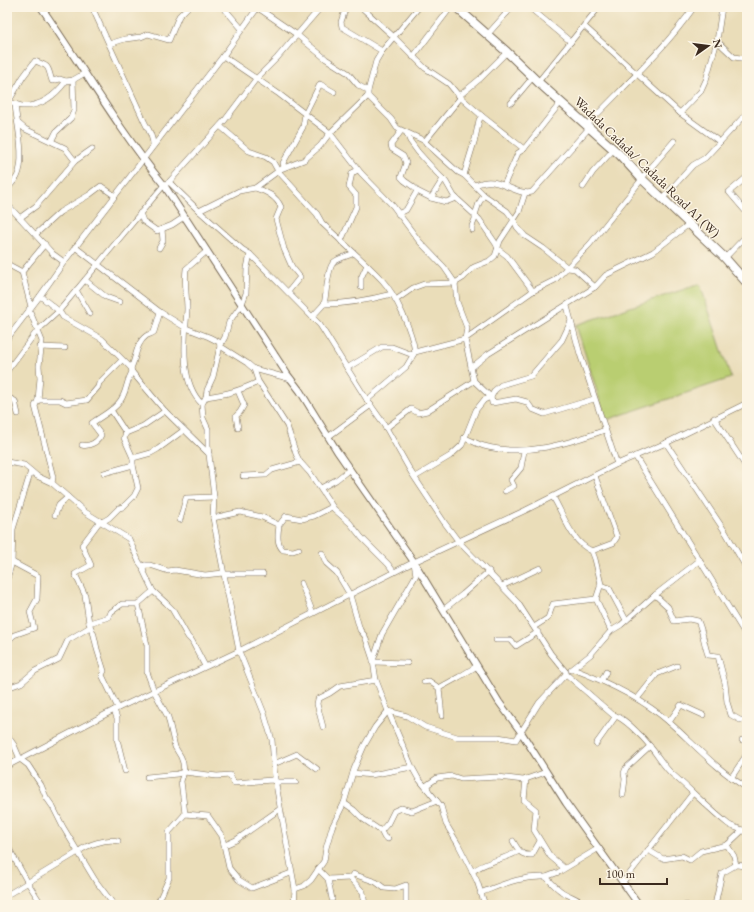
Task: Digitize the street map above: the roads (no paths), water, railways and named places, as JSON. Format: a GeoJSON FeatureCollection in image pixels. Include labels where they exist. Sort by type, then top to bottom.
{"type":"FeatureCollection","features":[{"type":"Feature","properties":{"kind":"main road","name":"Wadada Cadada/ Cadada Road A1 (W)"},"geometry":{"type":"LineString","coordinates":[[456,7],[488,34],[535,80],[614,149],[641,179],[725,258],[747,283]]}},
{"type":"Feature","properties":{"kind":"street"},"geometry":{"type":"LineString","coordinates":[[40,7],[64,40],[143,160],[166,183],[242,250],[250,254],[320,325],[444,522],[459,542],[518,603],[551,654],[566,673],[613,716],[616,716],[631,726],[650,746],[670,772],[729,825],[745,831]]}},
{"type":"Feature","properties":{"kind":"street"},"geometry":{"type":"LineString","coordinates":[[92,7],[116,62],[150,132],[153,145]]}},
{"type":"Feature","properties":{"kind":"street"},"geometry":{"type":"LineString","coordinates":[[109,44],[148,34],[169,40],[179,16],[188,7]]}},
{"type":"Feature","properties":{"kind":"street"},"geometry":{"type":"LineString","coordinates":[[223,7],[242,29]]}},
{"type":"Feature","properties":{"kind":"street"},"geometry":{"type":"LineString","coordinates":[[7,339],[75,247],[223,56],[258,7],[296,34],[326,59],[348,73],[401,131],[425,141],[426,144],[458,172],[464,175],[484,195],[506,211],[525,236],[568,268],[575,269],[595,287]]}},
{"type":"Feature","properties":{"kind":"street"},"geometry":{"type":"LineString","coordinates":[[7,371],[37,331],[59,310],[140,213],[220,126],[256,79],[277,58],[296,34],[321,7]]}},
{"type":"Feature","properties":{"kind":"street"},"geometry":{"type":"LineString","coordinates":[[346,7],[341,22],[342,27],[382,50]]}},
{"type":"Feature","properties":{"kind":"street"},"geometry":{"type":"LineString","coordinates":[[361,7],[425,68],[449,84],[460,97],[524,149]]}},
{"type":"Feature","properties":{"kind":"street"},"geometry":{"type":"LineString","coordinates":[[199,212],[239,191],[255,188],[284,167],[304,160],[320,146],[330,133],[368,94],[376,61],[382,50],[419,7]]}},
{"type":"Feature","properties":{"kind":"street"},"geometry":{"type":"LineString","coordinates":[[413,57],[451,7]]}},
{"type":"Feature","properties":{"kind":"street"},"geometry":{"type":"LineString","coordinates":[[499,7],[507,13]]}},
{"type":"Feature","properties":{"kind":"street"},"geometry":{"type":"LineString","coordinates":[[488,34],[512,7]]}},
{"type":"Feature","properties":{"kind":"street"},"geometry":{"type":"LineString","coordinates":[[529,7],[571,42]]}},
{"type":"Feature","properties":{"kind":"street"},"geometry":{"type":"LineString","coordinates":[[511,104],[571,42],[599,7]]}},
{"type":"Feature","properties":{"kind":"street"},"geometry":{"type":"LineString","coordinates":[[474,185],[486,182],[504,185],[525,193],[534,191],[588,126],[654,55],[694,7]]}},
{"type":"Feature","properties":{"kind":"street"},"geometry":{"type":"LineString","coordinates":[[680,112],[702,91],[717,41],[721,7]]}},
{"type":"Feature","properties":{"kind":"street"},"geometry":{"type":"LineString","coordinates":[[584,26],[680,112],[720,142]]}},
{"type":"Feature","properties":{"kind":"street"},"geometry":{"type":"LineString","coordinates":[[717,41],[734,57],[747,59]]}},
{"type":"Feature","properties":{"kind":"street"},"geometry":{"type":"LineString","coordinates":[[425,141],[460,97],[507,52]]}},
{"type":"Feature","properties":{"kind":"street"},"geometry":{"type":"LineString","coordinates":[[223,56],[278,94],[330,133],[358,170],[398,214],[419,241],[444,266],[455,283],[457,302],[467,328],[465,339],[474,381],[491,397],[492,403],[516,399],[527,402],[532,409],[544,414],[594,399]]}},
{"type":"Feature","properties":{"kind":"street"},"geometry":{"type":"LineString","coordinates":[[66,81],[59,90],[36,105],[15,105],[8,102],[23,76],[35,61],[46,65],[49,68],[52,81],[60,79],[66,81],[73,80],[85,73]]}},
{"type":"Feature","properties":{"kind":"street"},"geometry":{"type":"LineString","coordinates":[[52,140],[56,132],[71,118],[74,110],[73,80]]}},
{"type":"Feature","properties":{"kind":"street"},"geometry":{"type":"LineString","coordinates":[[284,167],[283,163],[303,127],[305,114],[320,84],[334,92]]}},
{"type":"Feature","properties":{"kind":"street"},"geometry":{"type":"LineString","coordinates":[[504,185],[518,153],[524,149],[561,102]]}},
{"type":"Feature","properties":{"kind":"street"},"geometry":{"type":"LineString","coordinates":[[7,190],[17,177],[20,168],[21,153],[15,105]]}},
{"type":"Feature","properties":{"kind":"street"},"geometry":{"type":"LineString","coordinates":[[662,199],[693,165],[705,158],[747,113]]}},
{"type":"Feature","properties":{"kind":"street"},"geometry":{"type":"LineString","coordinates":[[464,175],[479,120],[482,116]]}},
{"type":"Feature","properties":{"kind":"street"},"geometry":{"type":"LineString","coordinates":[[18,123],[65,148],[75,161]]}},
{"type":"Feature","properties":{"kind":"street"},"geometry":{"type":"LineString","coordinates":[[220,126],[249,151],[266,157],[273,162],[278,171],[317,214],[322,223],[383,281],[396,300],[413,340],[414,353],[406,367],[367,400]]}},
{"type":"Feature","properties":{"kind":"street"},"geometry":{"type":"LineString","coordinates":[[401,131],[391,145],[392,149],[402,156],[406,164],[401,177],[404,182],[431,198],[446,202],[456,198]]}},
{"type":"Feature","properties":{"kind":"street"},"geometry":{"type":"LineString","coordinates":[[407,134],[418,152],[443,179],[456,198],[479,219],[498,249],[507,256],[533,291]]}},
{"type":"Feature","properties":{"kind":"street"},"geometry":{"type":"LineString","coordinates":[[347,368],[382,347],[392,347],[414,353],[465,339],[533,291],[555,280],[590,244],[641,179],[674,141]]}},
{"type":"Feature","properties":{"kind":"street"},"geometry":{"type":"LineString","coordinates":[[583,188],[593,172],[614,149]]}},
{"type":"Feature","properties":{"kind":"street"},"geometry":{"type":"LineString","coordinates":[[21,217],[36,206],[55,186],[75,161],[92,150]]}},
{"type":"Feature","properties":{"kind":"street"},"geometry":{"type":"LineString","coordinates":[[341,241],[356,207],[356,195],[349,187],[352,173],[358,170]]}},
{"type":"Feature","properties":{"kind":"street"},"geometry":{"type":"LineString","coordinates":[[747,177],[729,192],[747,213]]}},
{"type":"Feature","properties":{"kind":"street"},"geometry":{"type":"LineString","coordinates":[[431,198],[443,179]]}},
{"type":"Feature","properties":{"kind":"street"},"geometry":{"type":"LineString","coordinates":[[166,183],[184,217],[300,391],[328,437],[414,562],[499,702],[521,732],[566,803],[639,905]]}},
{"type":"Feature","properties":{"kind":"street"},"geometry":{"type":"LineString","coordinates":[[36,234],[60,212],[101,186],[115,196]]}},
{"type":"Feature","properties":{"kind":"street"},"geometry":{"type":"LineString","coordinates":[[255,188],[269,193],[278,201],[280,207],[276,219],[284,249],[292,267],[300,278],[288,292]]}},
{"type":"Feature","properties":{"kind":"street"},"geometry":{"type":"LineString","coordinates":[[398,214],[406,210],[417,191]]}},
{"type":"Feature","properties":{"kind":"street"},"geometry":{"type":"LineString","coordinates":[[396,300],[413,288],[424,284],[455,283],[463,278],[474,267],[489,261],[495,256],[500,241],[519,212],[525,193]]}},
{"type":"Feature","properties":{"kind":"street"},"geometry":{"type":"LineString","coordinates":[[472,230],[479,203],[484,195]]}},
{"type":"Feature","properties":{"kind":"street"},"geometry":{"type":"LineString","coordinates":[[7,204],[21,217],[53,254],[64,262]]}},
{"type":"Feature","properties":{"kind":"street"},"geometry":{"type":"LineString","coordinates":[[140,213],[143,222],[157,230],[172,225],[184,217]]}},
{"type":"Feature","properties":{"kind":"street"},"geometry":{"type":"LineString","coordinates":[[471,368],[488,354],[567,306],[595,287],[606,275],[653,252],[689,224]]}},
{"type":"Feature","properties":{"kind":"street"},"geometry":{"type":"LineString","coordinates":[[158,248],[163,241],[162,229]]}},
{"type":"Feature","properties":{"kind":"street"},"geometry":{"type":"LineString","coordinates":[[725,258],[747,235]]}},
{"type":"Feature","properties":{"kind":"street"},"geometry":{"type":"LineString","coordinates":[[22,272],[45,244]]}},
{"type":"Feature","properties":{"kind":"street"},"geometry":{"type":"LineString","coordinates":[[75,247],[160,312],[186,328],[209,336],[219,342],[220,346],[254,369],[291,379]]}},
{"type":"Feature","properties":{"kind":"street"},"geometry":{"type":"LineString","coordinates":[[207,251],[186,270],[184,281],[186,303],[184,347],[186,370],[197,399],[202,404],[204,418],[208,429],[208,446],[214,497],[213,518],[239,650],[264,713],[272,740],[280,809],[295,888],[294,905]]}},
{"type":"Feature","properties":{"kind":"street"},"geometry":{"type":"LineString","coordinates":[[312,317],[324,304],[329,268],[334,261],[354,253]]}},
{"type":"Feature","properties":{"kind":"street"},"geometry":{"type":"LineString","coordinates":[[202,404],[206,397],[216,366],[220,346],[230,322],[242,304],[246,293],[247,268],[250,254]]}},
{"type":"Feature","properties":{"kind":"street"},"geometry":{"type":"LineString","coordinates":[[7,265],[22,272],[30,308],[37,331],[42,341],[40,347],[38,400],[35,406],[53,477],[52,483]]}},
{"type":"Feature","properties":{"kind":"street"},"geometry":{"type":"LineString","coordinates":[[361,287],[361,278],[367,265]]}},
{"type":"Feature","properties":{"kind":"street"},"geometry":{"type":"LineString","coordinates":[[85,280],[106,297],[120,302]]}},
{"type":"Feature","properties":{"kind":"street"},"geometry":{"type":"LineString","coordinates":[[76,290],[90,314]]}},
{"type":"Feature","properties":{"kind":"street"},"geometry":{"type":"LineString","coordinates":[[324,304],[341,304],[370,300],[392,294]]}},
{"type":"Feature","properties":{"kind":"street"},"geometry":{"type":"LineString","coordinates":[[40,296],[59,310],[63,317],[102,339],[166,411],[209,454]]}},
{"type":"Feature","properties":{"kind":"street"},"geometry":{"type":"LineString","coordinates":[[567,306],[594,399],[617,464]]}},
{"type":"Feature","properties":{"kind":"street"},"geometry":{"type":"LineString","coordinates":[[82,445],[86,446],[100,439],[101,435],[92,423],[120,402],[124,394],[136,352],[145,337],[154,332],[160,312]]}},
{"type":"Feature","properties":{"kind":"street"},"geometry":{"type":"LineString","coordinates":[[415,477],[450,456],[462,445],[476,410],[484,400],[491,397],[495,390],[501,385],[531,376],[562,340],[571,321]]}},
{"type":"Feature","properties":{"kind":"street"},"geometry":{"type":"LineString","coordinates":[[40,347],[65,348]]}},
{"type":"Feature","properties":{"kind":"street"},"geometry":{"type":"LineString","coordinates":[[38,400],[60,400],[66,403],[88,400],[98,387],[99,383],[122,360]]}},
{"type":"Feature","properties":{"kind":"street"},"geometry":{"type":"LineString","coordinates":[[254,369],[258,382],[287,426],[300,462],[321,488],[332,507],[350,523],[394,572]]}},
{"type":"Feature","properties":{"kind":"street"},"geometry":{"type":"LineString","coordinates":[[386,428],[411,409],[418,413],[427,411],[474,381]]}},
{"type":"Feature","properties":{"kind":"street"},"geometry":{"type":"LineString","coordinates":[[206,397],[238,391],[258,382]]}},
{"type":"Feature","properties":{"kind":"street"},"geometry":{"type":"LineString","coordinates":[[238,391],[244,405],[236,416],[238,428]]}},
{"type":"Feature","properties":{"kind":"street"},"geometry":{"type":"LineString","coordinates":[[7,397],[15,401],[18,414]]}},
{"type":"Feature","properties":{"kind":"street"},"geometry":{"type":"LineString","coordinates":[[7,766],[116,709],[239,650],[414,562],[459,542],[747,402]]}},
{"type":"Feature","properties":{"kind":"street"},"geometry":{"type":"LineString","coordinates":[[328,437],[371,405]]}},
{"type":"Feature","properties":{"kind":"street"},"geometry":{"type":"LineString","coordinates":[[111,410],[126,433]]}},
{"type":"Feature","properties":{"kind":"street"},"geometry":{"type":"LineString","coordinates":[[126,433],[143,426],[166,411]]}},
{"type":"Feature","properties":{"kind":"street"},"geometry":{"type":"LineString","coordinates":[[714,418],[747,468]]}},
{"type":"Feature","properties":{"kind":"street"},"geometry":{"type":"LineString","coordinates":[[133,458],[151,453],[184,430]]}},
{"type":"Feature","properties":{"kind":"street"},"geometry":{"type":"LineString","coordinates":[[464,438],[473,440],[484,446],[524,450],[545,448],[605,430]]}},
{"type":"Feature","properties":{"kind":"street"},"geometry":{"type":"LineString","coordinates":[[125,771],[117,739],[116,709],[102,675],[104,671],[90,625],[85,595],[75,574],[91,565],[82,545],[101,521],[109,518],[119,508],[123,507],[134,496],[138,488],[133,458],[124,438],[126,433]]}},
{"type":"Feature","properties":{"kind":"street"},"geometry":{"type":"LineString","coordinates":[[666,442],[747,569]]}},
{"type":"Feature","properties":{"kind":"street"},"geometry":{"type":"LineString","coordinates":[[505,491],[514,486],[511,480],[521,468],[524,450]]}},
{"type":"Feature","properties":{"kind":"street"},"geometry":{"type":"LineString","coordinates":[[635,456],[747,637]]}},
{"type":"Feature","properties":{"kind":"street"},"geometry":{"type":"LineString","coordinates":[[7,462],[24,465],[37,476],[52,483],[85,512],[129,539],[142,566],[150,565],[168,571],[183,571],[205,575],[223,573],[263,574]]}},
{"type":"Feature","properties":{"kind":"street"},"geometry":{"type":"LineString","coordinates":[[242,476],[266,475],[272,470],[300,462]]}},
{"type":"Feature","properties":{"kind":"street"},"geometry":{"type":"LineString","coordinates":[[104,473],[133,465]]}},
{"type":"Feature","properties":{"kind":"street"},"geometry":{"type":"LineString","coordinates":[[321,488],[336,480],[350,469]]}},
{"type":"Feature","properties":{"kind":"street"},"geometry":{"type":"LineString","coordinates":[[7,579],[12,562],[10,551],[13,529],[31,471]]}},
{"type":"Feature","properties":{"kind":"street"},"geometry":{"type":"LineString","coordinates":[[553,496],[566,520],[568,529],[584,548],[592,551],[613,543],[616,537],[595,476]]}},
{"type":"Feature","properties":{"kind":"street"},"geometry":{"type":"LineString","coordinates":[[55,515],[59,505],[68,497]]}},
{"type":"Feature","properties":{"kind":"street"},"geometry":{"type":"LineString","coordinates":[[180,520],[186,498],[214,497]]}},
{"type":"Feature","properties":{"kind":"street"},"geometry":{"type":"LineString","coordinates":[[299,549],[293,551],[283,550],[279,546],[279,525],[286,516],[302,519],[314,516],[332,507]]}},
{"type":"Feature","properties":{"kind":"street"},"geometry":{"type":"LineString","coordinates":[[213,518],[240,512],[262,517],[279,525]]}},
{"type":"Feature","properties":{"kind":"street"},"geometry":{"type":"LineString","coordinates":[[592,551],[600,584],[596,599],[611,631]]}},
{"type":"Feature","properties":{"kind":"street"},"geometry":{"type":"LineString","coordinates":[[322,553],[326,563],[337,573],[350,595],[360,630],[365,636],[373,661],[376,680],[412,767],[418,778],[441,806],[446,824],[477,881],[485,905]]}},
{"type":"Feature","properties":{"kind":"street"},"geometry":{"type":"LineString","coordinates":[[388,711],[407,716],[425,727],[456,737],[498,737],[516,740],[539,703],[566,673],[590,655],[611,631],[700,560]]}},
{"type":"Feature","properties":{"kind":"street"},"geometry":{"type":"LineString","coordinates":[[7,642],[14,635],[34,628],[30,612],[37,599],[38,576],[12,562]]}},
{"type":"Feature","properties":{"kind":"street"},"geometry":{"type":"LineString","coordinates":[[373,661],[382,634],[416,575],[414,562]]}},
{"type":"Feature","properties":{"kind":"street"},"geometry":{"type":"LineString","coordinates":[[145,565],[143,570],[152,591],[172,609],[188,637],[192,641],[205,666]]}},
{"type":"Feature","properties":{"kind":"street"},"geometry":{"type":"LineString","coordinates":[[502,586],[540,568]]}},
{"type":"Feature","properties":{"kind":"street"},"geometry":{"type":"LineString","coordinates":[[443,610],[489,572]]}},
{"type":"Feature","properties":{"kind":"street"},"geometry":{"type":"LineString","coordinates":[[300,583],[313,613]]}},
{"type":"Feature","properties":{"kind":"street"},"geometry":{"type":"LineString","coordinates":[[600,584],[609,588],[626,620]]}},
{"type":"Feature","properties":{"kind":"street"},"geometry":{"type":"LineString","coordinates":[[7,688],[21,683],[35,671],[59,658],[68,640],[90,625],[109,617],[111,612],[122,604],[138,604],[152,591]]}},
{"type":"Feature","properties":{"kind":"street"},"geometry":{"type":"LineString","coordinates":[[655,595],[668,607],[674,621],[689,619],[698,621],[708,655],[718,656],[726,684],[727,702],[731,715],[740,720],[747,720]]}},
{"type":"Feature","properties":{"kind":"street"},"geometry":{"type":"LineString","coordinates":[[534,627],[548,618],[553,604],[596,599]]}},
{"type":"Feature","properties":{"kind":"street"},"geometry":{"type":"LineString","coordinates":[[138,604],[146,645],[147,672],[154,691],[168,717],[175,747],[181,757],[184,772],[182,781],[185,814],[169,832],[170,878],[157,905]]}},
{"type":"Feature","properties":{"kind":"street"},"geometry":{"type":"LineString","coordinates":[[496,640],[511,640],[516,646],[538,632]]}},
{"type":"Feature","properties":{"kind":"street"},"geometry":{"type":"LineString","coordinates":[[373,661],[407,663]]}},
{"type":"Feature","properties":{"kind":"street"},"geometry":{"type":"LineString","coordinates":[[439,688],[477,666]]}},
{"type":"Feature","properties":{"kind":"street"},"geometry":{"type":"LineString","coordinates":[[637,699],[657,674],[677,666]]}},
{"type":"Feature","properties":{"kind":"street"},"geometry":{"type":"LineString","coordinates":[[573,669],[602,680],[637,699],[668,722],[731,778],[747,788]]}},
{"type":"Feature","properties":{"kind":"street"},"geometry":{"type":"LineString","coordinates":[[602,680],[606,672]]}},
{"type":"Feature","properties":{"kind":"street"},"geometry":{"type":"LineString","coordinates":[[323,727],[318,711],[318,699],[340,686],[376,680]]}},
{"type":"Feature","properties":{"kind":"street"},"geometry":{"type":"LineString","coordinates":[[424,682],[429,680],[439,688],[442,716]]}},
{"type":"Feature","properties":{"kind":"street"},"geometry":{"type":"LineString","coordinates":[[668,722],[681,706],[704,715]]}},
{"type":"Feature","properties":{"kind":"street"},"geometry":{"type":"LineString","coordinates":[[295,888],[304,886],[311,880],[324,861],[332,827],[344,803],[353,773],[364,746],[375,727],[388,711]]}},
{"type":"Feature","properties":{"kind":"street"},"geometry":{"type":"LineString","coordinates":[[596,744],[616,716]]}},
{"type":"Feature","properties":{"kind":"street"},"geometry":{"type":"LineString","coordinates":[[7,736],[14,745],[20,759],[28,765],[95,880],[114,905]]}},
{"type":"Feature","properties":{"kind":"street"},"geometry":{"type":"LineString","coordinates":[[623,795],[625,779],[624,773],[626,768],[650,746]]}},
{"type":"Feature","properties":{"kind":"street"},"geometry":{"type":"LineString","coordinates":[[274,764],[296,754],[317,769]]}},
{"type":"Feature","properties":{"kind":"street"},"geometry":{"type":"LineString","coordinates":[[731,778],[747,754]]}},
{"type":"Feature","properties":{"kind":"street"},"geometry":{"type":"LineString","coordinates":[[353,773],[371,776],[412,767]]}},
{"type":"Feature","properties":{"kind":"street"},"geometry":{"type":"LineString","coordinates":[[148,777],[184,772],[217,776],[230,775],[234,783],[272,780],[276,782],[296,782]]}},
{"type":"Feature","properties":{"kind":"street"},"geometry":{"type":"LineString","coordinates":[[428,790],[427,785],[437,778],[452,776],[461,779],[498,777],[523,780],[546,772]]}},
{"type":"Feature","properties":{"kind":"street"},"geometry":{"type":"LineString","coordinates":[[526,778],[524,800],[536,810],[534,830],[550,856],[564,868]]}},
{"type":"Feature","properties":{"kind":"street"},"geometry":{"type":"LineString","coordinates":[[623,882],[693,793]]}},
{"type":"Feature","properties":{"kind":"street"},"geometry":{"type":"LineString","coordinates":[[381,831],[388,823],[394,811],[401,808],[412,811],[437,801]]}},
{"type":"Feature","properties":{"kind":"street"},"geometry":{"type":"LineString","coordinates":[[344,803],[363,819],[381,831],[384,837],[388,839]]}},
{"type":"Feature","properties":{"kind":"street"},"geometry":{"type":"LineString","coordinates":[[225,845],[236,840],[280,809]]}},
{"type":"Feature","properties":{"kind":"street"},"geometry":{"type":"LineString","coordinates":[[185,814],[208,816],[222,836],[229,868],[239,880],[252,888],[291,873]]}},
{"type":"Feature","properties":{"kind":"street"},"geometry":{"type":"LineString","coordinates":[[648,850],[663,859],[682,856],[690,860],[700,851],[727,845],[745,831]]}},
{"type":"Feature","properties":{"kind":"street"},"geometry":{"type":"LineString","coordinates":[[7,895],[78,852],[83,847],[111,839],[118,841]]}},
{"type":"Feature","properties":{"kind":"street"},"geometry":{"type":"LineString","coordinates":[[513,841],[519,851],[525,856],[532,855],[540,841]]}},
{"type":"Feature","properties":{"kind":"street"},"geometry":{"type":"LineString","coordinates":[[7,845],[42,905]]}},
{"type":"Feature","properties":{"kind":"street"},"geometry":{"type":"LineString","coordinates":[[727,845],[734,856],[736,865]]}},
{"type":"Feature","properties":{"kind":"street"},"geometry":{"type":"LineString","coordinates":[[480,893],[516,879],[535,876],[546,877],[559,872],[599,848]]}},
{"type":"Feature","properties":{"kind":"street"},"geometry":{"type":"LineString","coordinates":[[472,872],[478,867],[509,857],[519,851]]}},
{"type":"Feature","properties":{"kind":"street"},"geometry":{"type":"LineString","coordinates":[[715,905],[722,873],[736,865],[741,865],[747,870]]}},
{"type":"Feature","properties":{"kind":"street"},"geometry":{"type":"LineString","coordinates":[[318,869],[328,878],[332,899]]}},
{"type":"Feature","properties":{"kind":"street"},"geometry":{"type":"LineString","coordinates":[[328,878],[350,878],[353,874],[376,882],[384,888],[395,889],[406,886],[406,905]]}},
{"type":"Feature","properties":{"kind":"street"},"geometry":{"type":"LineString","coordinates":[[546,877],[559,890],[582,902],[584,905]]}},
{"type":"Feature","properties":{"kind":"street"},"geometry":{"type":"LineString","coordinates":[[350,878],[363,892],[365,905]]}}]}
